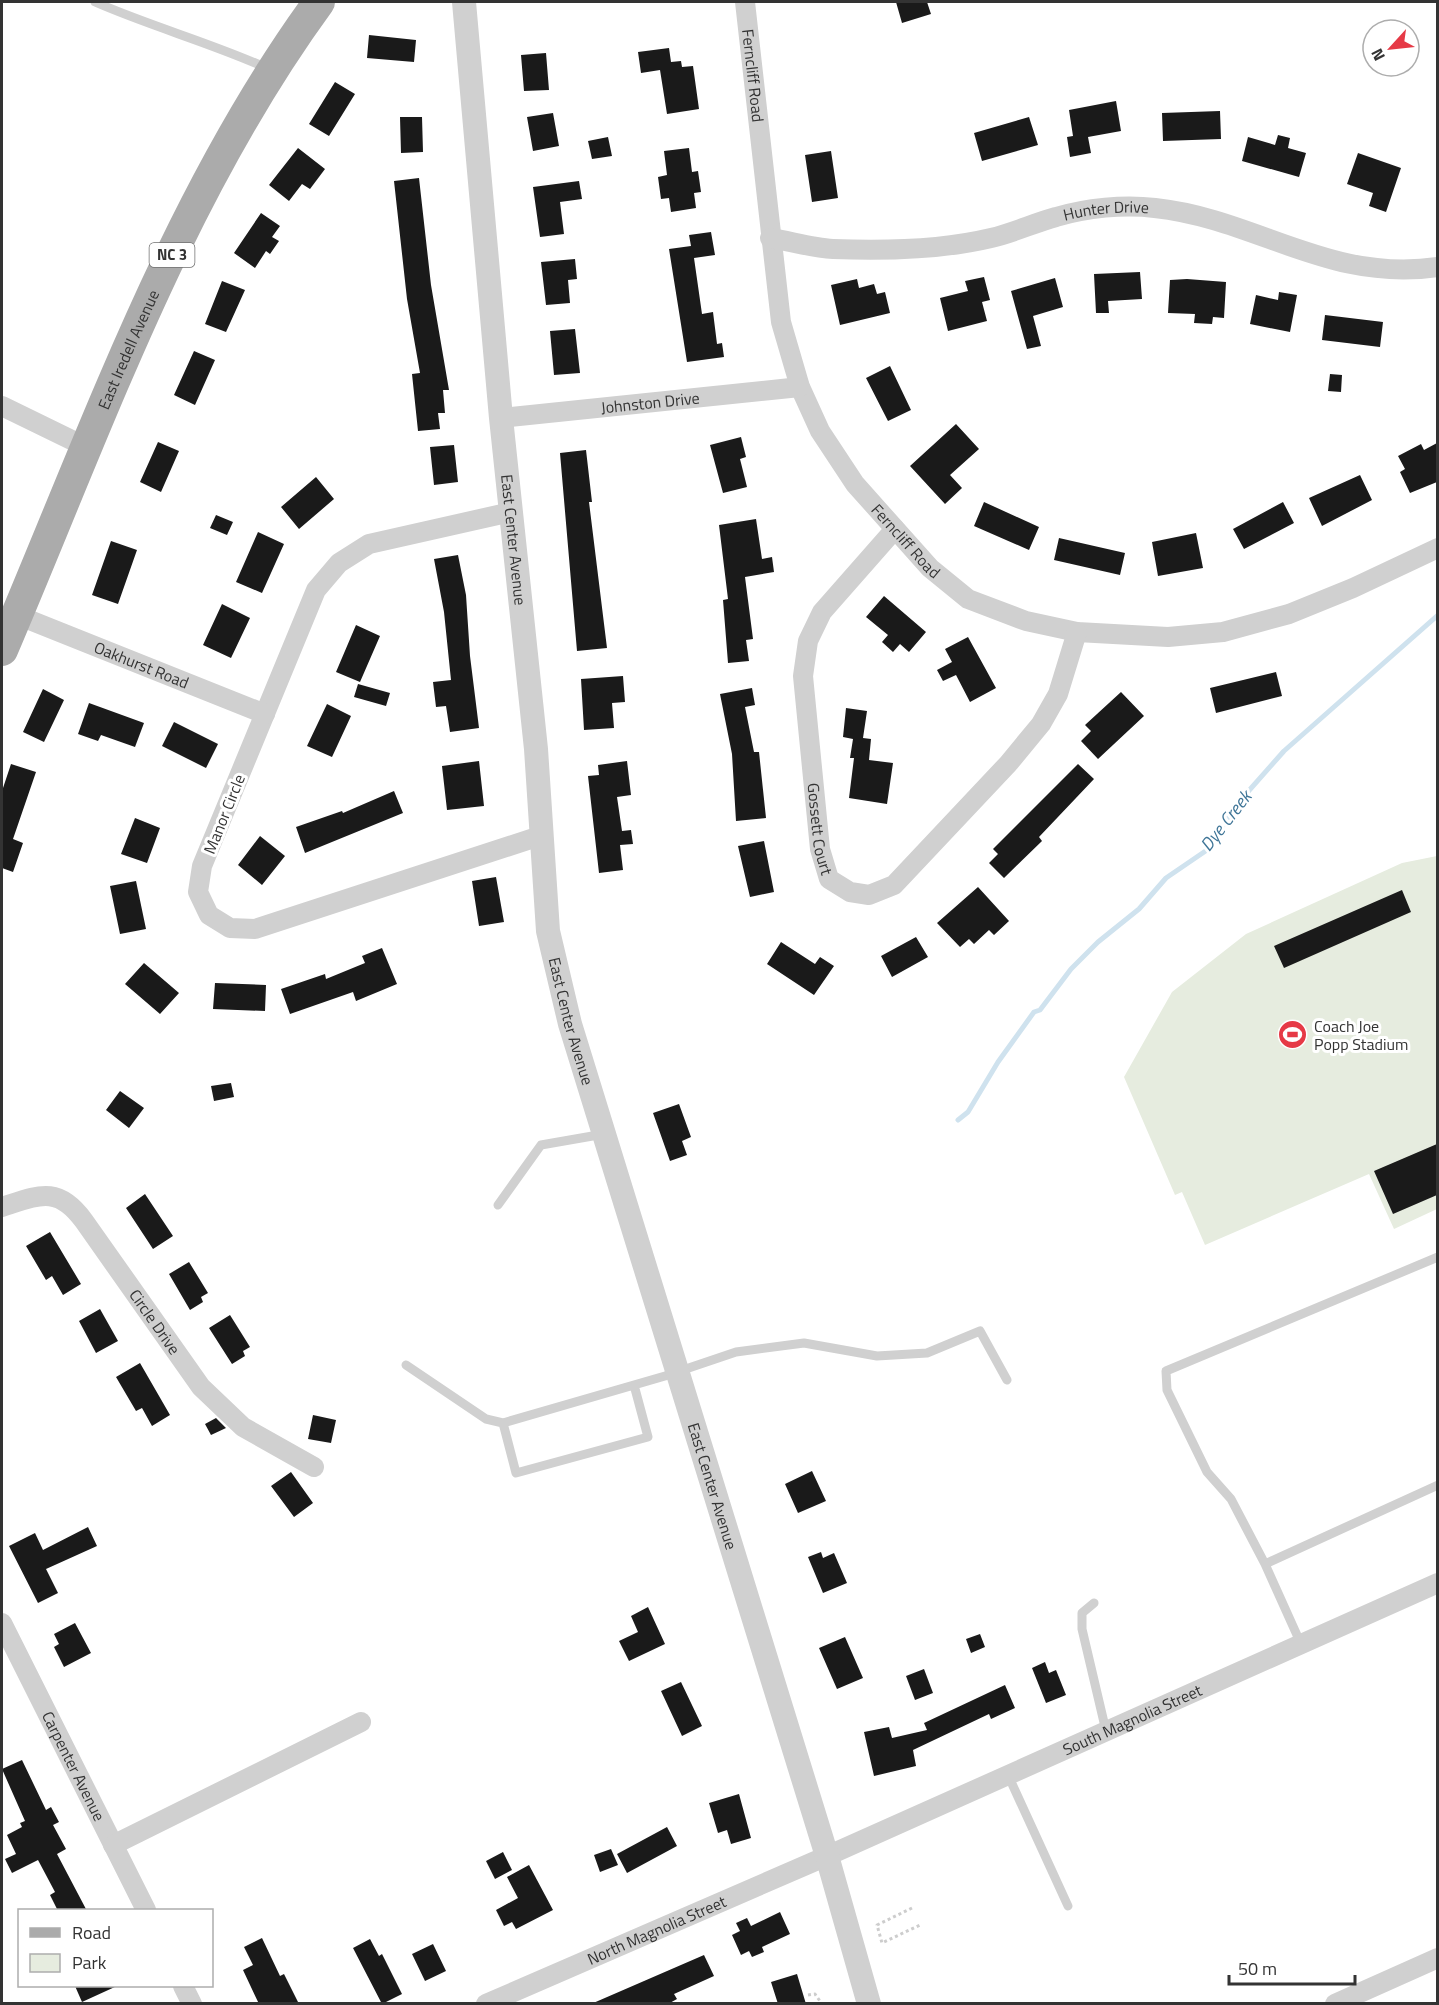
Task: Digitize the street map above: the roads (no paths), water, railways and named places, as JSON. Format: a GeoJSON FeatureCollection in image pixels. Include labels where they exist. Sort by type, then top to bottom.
{"type":"FeatureCollection","features":[{"type":"Feature","properties":{"kind":"main road","name":"East Iredell Avenue"},"geometry":{"type":"LineString","coordinates":[[2,650],[185,226],[272,71],[319,2]]}},
{"type":"Feature","properties":{"kind":"street","name":"East Center Avenue"},"geometry":{"type":"LineString","coordinates":[[464,2],[501,418],[536,749],[548,931],[570,1024],[827,1856],[869,2004]]}},
{"type":"Feature","properties":{"kind":"street","name":"Ferncliff Road"},"geometry":{"type":"LineString","coordinates":[[745,2],[781,322],[800,387],[820,430],[849,475],[930,568],[968,599],[1026,621],[1077,632],[1168,637],[1223,632],[1289,614],[1353,588],[1437,548]]}},
{"type":"Feature","properties":{"kind":"street","name":"Hunter Drive"},"geometry":{"type":"LineString","coordinates":[[770,238],[831,249],[918,248],[990,238],[1077,213],[1107,208],[1154,208],[1201,216],[1325,259],[1368,269],[1412,271],[1437,267]]}},
{"type":"Feature","properties":{"kind":"street","name":"Johnston Drive"},"geometry":{"type":"LineString","coordinates":[[501,418],[800,387]]}},
{"type":"Feature","properties":{"kind":"street"},"geometry":{"type":"LineString","coordinates":[[2,406],[88,448]]}},
{"type":"Feature","properties":{"kind":"street","name":"Manor Circle"},"geometry":{"type":"LineString","coordinates":[[511,512],[369,544],[339,563],[316,590],[202,866],[198,892],[209,915],[230,928],[255,929],[540,836]]}},
{"type":"Feature","properties":{"kind":"street","name":"Gossett Court"},"geometry":{"type":"LineString","coordinates":[[895,529],[822,612],[808,641],[803,676],[820,849],[829,879],[850,892],[869,895],[894,885],[1008,764],[1041,724],[1058,694],[1077,632]]}},
{"type":"Feature","properties":{"kind":"street","name":"Oakhurst Road"},"geometry":{"type":"LineString","coordinates":[[17,615],[265,714]]}},
{"type":"Feature","properties":{"kind":"street","name":"Circle Drive"},"geometry":{"type":"LineString","coordinates":[[2,1207],[33,1197],[48,1195],[63,1198],[84,1221],[201,1387],[243,1427],[314,1467]]}},
{"type":"Feature","properties":{"kind":"street","name":"South Magnolia Street"},"geometry":{"type":"LineString","coordinates":[[827,1856],[1437,1583]]}},
{"type":"Feature","properties":{"kind":"street","name":"Carpenter Avenue"},"geometry":{"type":"LineString","coordinates":[[2,1623],[145,1909]]}},
{"type":"Feature","properties":{"kind":"street"},"geometry":{"type":"LineString","coordinates":[[113,1845],[361,1722]]}},
{"type":"Feature","properties":{"kind":"street","name":"North Magnolia Street"},"geometry":{"type":"LineString","coordinates":[[486,2004],[827,1856]]}},
{"type":"Feature","properties":{"kind":"street"},"geometry":{"type":"LineString","coordinates":[[1335,2004],[1437,1958]]}},
{"type":"Feature","properties":{"kind":"street"},"geometry":{"type":"LineString","coordinates":[[184,1987],[192,2004]]}},
{"type":"Feature","properties":{"kind":"lane"},"geometry":{"type":"LineString","coordinates":[[95,2],[133,18],[226,49],[272,71]]}},
{"type":"Feature","properties":{"kind":"lane"},"geometry":{"type":"LineString","coordinates":[[498,1204],[541,1144],[604,1134]]}},
{"type":"Feature","properties":{"kind":"lane"},"geometry":{"type":"LineString","coordinates":[[1301,1644],[1264,1564],[1230,1499],[1207,1472],[1167,1390],[1166,1371],[1437,1257]]}},
{"type":"Feature","properties":{"kind":"lane"},"geometry":{"type":"LineString","coordinates":[[406,1365],[486,1419],[503,1423],[634,1385],[736,1352],[804,1343],[877,1356],[927,1353],[980,1331],[1008,1380]]}},
{"type":"Feature","properties":{"kind":"lane"},"geometry":{"type":"LineString","coordinates":[[503,1423],[516,1473],[648,1437],[634,1385]]}},
{"type":"Feature","properties":{"kind":"lane"},"geometry":{"type":"LineString","coordinates":[[1264,1564],[1437,1485]]}},
{"type":"Feature","properties":{"kind":"lane"},"geometry":{"type":"LineString","coordinates":[[1094,1603],[1082,1613],[1082,1629],[1106,1731]]}},
{"type":"Feature","properties":{"kind":"lane"},"geometry":{"type":"LineString","coordinates":[[1008,1775],[1068,1906]]}},
{"type":"Feature","properties":{"kind":"waterway","name":"Dye Creek"},"geometry":{"type":"LineString","coordinates":[[958,1120],[968,1112],[998,1062],[1034,1012],[1040,1010],[1071,969],[1098,942],[1139,909],[1166,878],[1207,850],[1238,803],[1284,751],[1438,615]]}},
{"type":"Feature","properties":{"kind":"place","name":"Coach Joe Popp Stadium"},"geometry":{"type":"Point","coordinates":[1293,1035]}}]}
